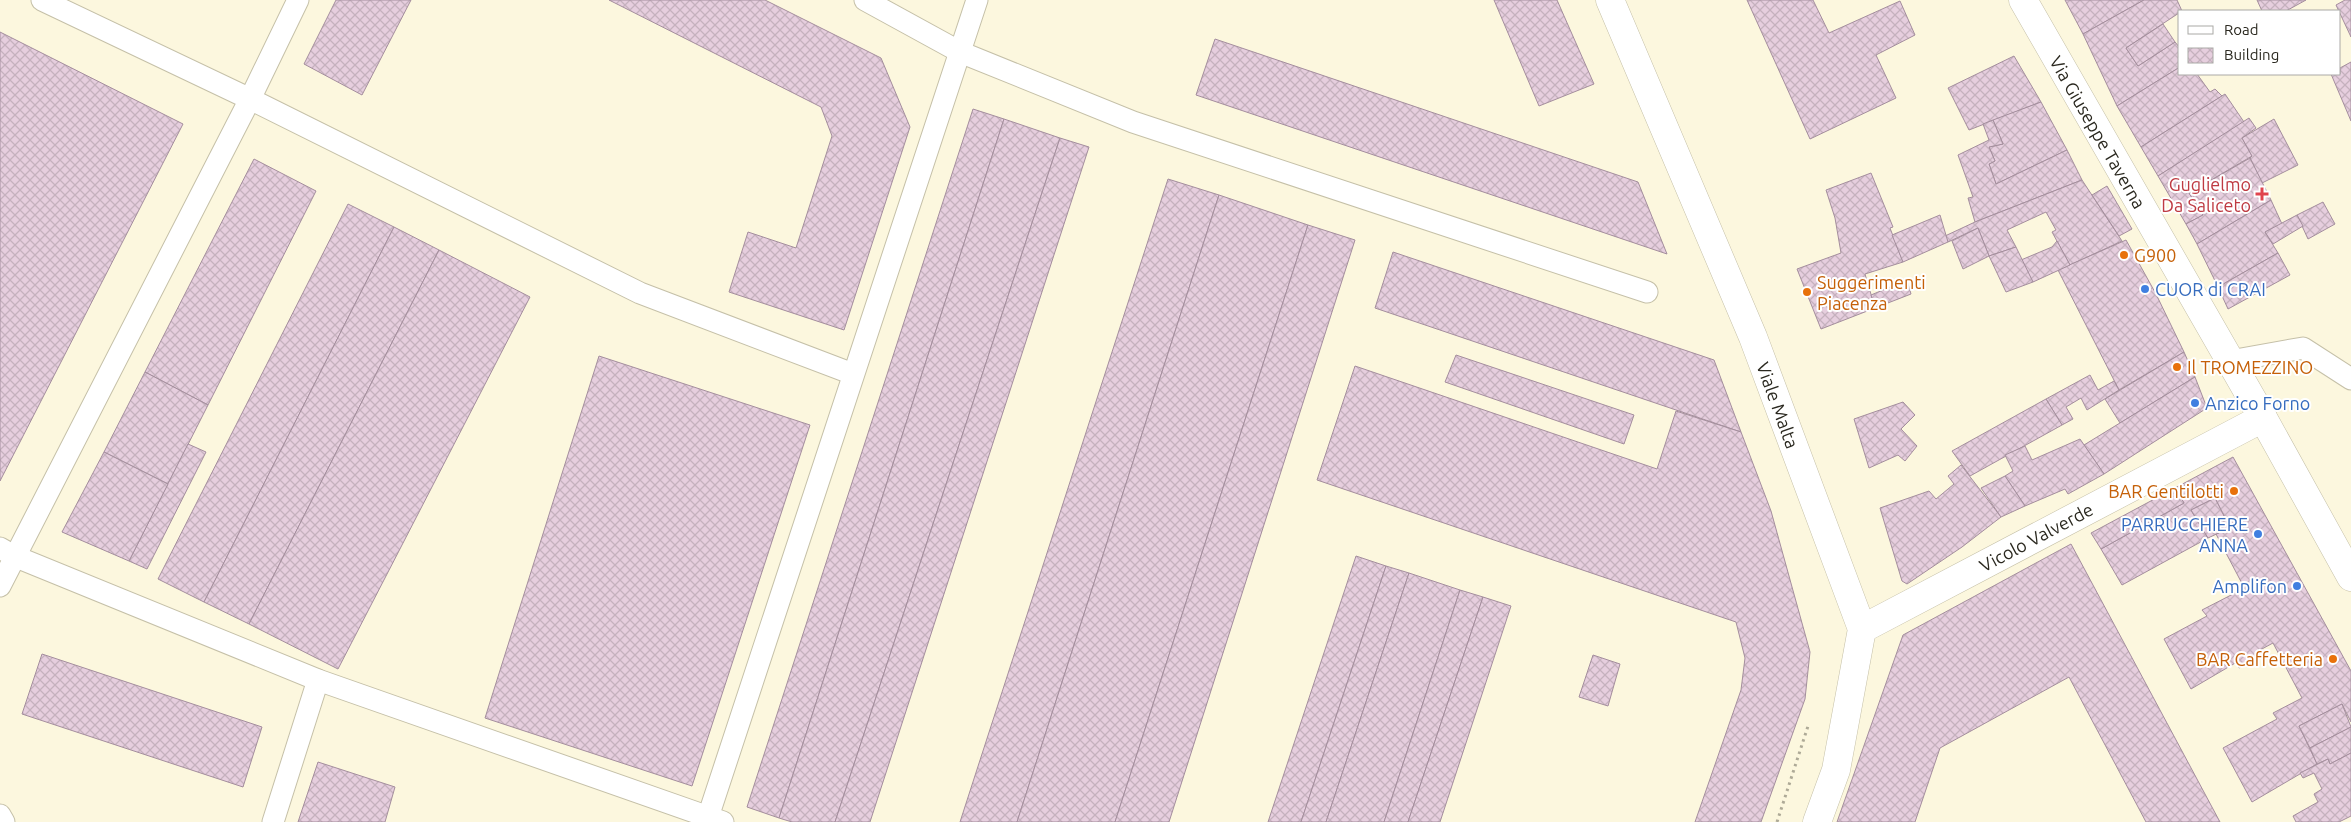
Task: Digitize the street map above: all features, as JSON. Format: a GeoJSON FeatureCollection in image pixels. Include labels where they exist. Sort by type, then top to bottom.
{"type":"FeatureCollection","features":[{"type":"Feature","properties":{"kind":"street","name":"Viale Malta"},"geometry":{"type":"LineString","coordinates":[[1610,0],[1753,337],[1862,629]]}},
{"type":"Feature","properties":{"kind":"street","name":"Via Giuseppe Taverna"},"geometry":{"type":"LineString","coordinates":[[2023,0],[2263,418],[2351,577]]}},
{"type":"Feature","properties":{"kind":"street","name":"Vicolo Valverde"},"geometry":{"type":"LineString","coordinates":[[1862,629],[2263,418]]}},
{"type":"Feature","properties":{"kind":"street"},"geometry":{"type":"LineString","coordinates":[[1817,822],[1836,770],[1862,629]]}},
{"type":"Feature","properties":{"kind":"lane"},"geometry":{"type":"LineString","coordinates":[[42,0],[250,99],[640,293],[853,374]]}},
{"type":"Feature","properties":{"kind":"lane"},"geometry":{"type":"LineString","coordinates":[[0,586],[7,552],[250,99],[298,0]]}},
{"type":"Feature","properties":{"kind":"lane"},"geometry":{"type":"LineString","coordinates":[[865,0],[960,52],[1133,122],[1647,292]]}},
{"type":"Feature","properties":{"kind":"lane"},"geometry":{"type":"LineString","coordinates":[[7,552],[318,680],[715,820],[853,374],[977,0]]}},
{"type":"Feature","properties":{"kind":"lane"},"geometry":{"type":"LineString","coordinates":[[2230,361],[2303,348],[2351,379]]}},
{"type":"Feature","properties":{"kind":"lane"},"geometry":{"type":"LineString","coordinates":[[272,822],[318,680]]}},
{"type":"Feature","properties":{"kind":"lane"},"geometry":{"type":"LineString","coordinates":[[0,815],[4,822]]}},
{"type":"Feature","properties":{"kind":"path"},"geometry":{"type":"LineString","coordinates":[[1777,822],[1809,722]]}},
{"type":"Feature","properties":{"kind":"building"},"geometry":{"type":"Polygon","coordinates":[[[336,0],[411,0],[362,95],[304,64],[336,0]]]}},
{"type":"Feature","properties":{"kind":"building"},"geometry":{"type":"Polygon","coordinates":[[[609,0],[765,0],[881,58],[910,127],[844,330],[729,292],[748,232],[796,248],[832,136],[821,107],[609,0]]]}},
{"type":"Feature","properties":{"kind":"building"},"geometry":{"type":"Polygon","coordinates":[[[1494,0],[1557,0],[1594,84],[1539,106],[1494,0]]]}},
{"type":"Feature","properties":{"kind":"building"},"geometry":{"type":"Polygon","coordinates":[[[1747,0],[1813,0],[1829,33],[1900,1],[1915,35],[1876,55],[1896,98],[1810,139],[1747,0]]]}},
{"type":"Feature","properties":{"kind":"building"},"geometry":{"type":"Polygon","coordinates":[[[2065,0],[2144,0],[2083,34],[2065,0]]]}},
{"type":"Feature","properties":{"kind":"building"},"geometry":{"type":"Polygon","coordinates":[[[2144,0],[2177,0],[2182,10],[2178,10],[2178,14],[2126,48],[2138,66],[2175,42],[2178,46],[2178,68],[2117,106],[2083,34],[2144,0]]]}},
{"type":"Feature","properties":{"kind":"building"},"geometry":{"type":"Polygon","coordinates":[[[2257,0],[2306,0],[2288,10],[2262,10],[2257,0]]]}},
{"type":"Feature","properties":{"kind":"building"},"geometry":{"type":"Polygon","coordinates":[[[2345,0],[2351,0],[2351,37],[2341,16],[2341,10],[2338,10],[2336,5],[2345,0]]]}},
{"type":"Feature","properties":{"kind":"building"},"geometry":{"type":"Polygon","coordinates":[[[2163,24],[2175,42],[2138,66],[2126,48],[2163,24]]]}},
{"type":"Feature","properties":{"kind":"building"},"geometry":{"type":"Polygon","coordinates":[[[0,32],[183,124],[0,481],[0,32]]]}},
{"type":"Feature","properties":{"kind":"building"},"geometry":{"type":"Polygon","coordinates":[[[1215,39],[1638,182],[1667,254],[1196,95],[1215,39]]]}},
{"type":"Feature","properties":{"kind":"building"},"geometry":{"type":"Polygon","coordinates":[[[2014,56],[2041,102],[1969,130],[1948,88],[2014,56]]]}},
{"type":"Feature","properties":{"kind":"building"},"geometry":{"type":"Polygon","coordinates":[[[2351,62],[2351,121],[2331,75],[2341,75],[2341,67],[2351,62]]]}},
{"type":"Feature","properties":{"kind":"building"},"geometry":{"type":"Polygon","coordinates":[[[2178,68],[2178,75],[2198,75],[2210,92],[2215,89],[2222,96],[2141,147],[2117,106],[2178,68]]]}},
{"type":"Feature","properties":{"kind":"building"},"geometry":{"type":"Polygon","coordinates":[[[2225,94],[2244,122],[2158,176],[2141,147],[2225,94]]]}},
{"type":"Feature","properties":{"kind":"building"},"geometry":{"type":"Polygon","coordinates":[[[2041,102],[2067,150],[1996,184],[1989,164],[1995,161],[1989,147],[2003,144],[1993,120],[2041,102]]]}},
{"type":"Feature","properties":{"kind":"building"},"geometry":{"type":"Polygon","coordinates":[[[973,109],[1004,119],[779,818],[747,807],[973,109]]]}},
{"type":"Feature","properties":{"kind":"building"},"geometry":{"type":"Polygon","coordinates":[[[2249,118],[2256,128],[2242,138],[2252,156],[2189,193],[2203,215],[2186,224],[2158,176],[2249,118]]]}},
{"type":"Feature","properties":{"kind":"building"},"geometry":{"type":"Polygon","coordinates":[[[1004,119],[1060,138],[835,822],[792,822],[779,818],[1004,119]]]}},
{"type":"Feature","properties":{"kind":"building"},"geometry":{"type":"Polygon","coordinates":[[[2274,119],[2298,165],[2262,183],[2250,158],[2252,156],[2242,138],[2274,119]]]}},
{"type":"Feature","properties":{"kind":"building"},"geometry":{"type":"Polygon","coordinates":[[[1993,120],[2003,144],[1989,147],[1995,161],[1989,164],[1996,184],[2067,150],[2082,180],[1975,222],[1968,198],[1973,197],[1958,155],[1989,140],[1983,124],[1993,120]]]}},
{"type":"Feature","properties":{"kind":"building"},"geometry":{"type":"Polygon","coordinates":[[[1060,138],[1089,147],[870,822],[835,822],[1060,138]]]}},
{"type":"Feature","properties":{"kind":"building"},"geometry":{"type":"Polygon","coordinates":[[[2250,158],[2271,200],[2197,244],[2186,224],[2203,215],[2189,193],[2250,158]]]}},
{"type":"Feature","properties":{"kind":"building"},"geometry":{"type":"Polygon","coordinates":[[[254,159],[316,191],[208,405],[145,372],[254,159]]]}},
{"type":"Feature","properties":{"kind":"building"},"geometry":{"type":"Polygon","coordinates":[[[1871,173],[1893,227],[1890,228],[1903,262],[1865,274],[1875,308],[1821,329],[1797,269],[1841,253],[1835,218],[1826,190],[1871,173]]]}},
{"type":"Feature","properties":{"kind":"building"},"geometry":{"type":"Polygon","coordinates":[[[1168,179],[1219,195],[1017,822],[960,822],[1168,179]]]}},
{"type":"Feature","properties":{"kind":"building"},"geometry":{"type":"Polygon","coordinates":[[[2082,180],[2122,241],[2070,265],[2052,232],[2056,230],[2046,212],[2007,230],[2016,247],[1989,256],[1978,228],[1948,242],[1945,236],[1975,222],[2082,180]]]}},
{"type":"Feature","properties":{"kind":"building"},"geometry":{"type":"Polygon","coordinates":[[[2107,186],[2132,229],[2119,236],[2092,195],[2107,186]]]}},
{"type":"Feature","properties":{"kind":"building"},"geometry":{"type":"Polygon","coordinates":[[[1219,195],[1308,225],[1115,822],[1017,822],[1219,195]]]}},
{"type":"Feature","properties":{"kind":"building"},"geometry":{"type":"Polygon","coordinates":[[[2271,200],[2282,224],[2265,232],[2278,253],[2218,287],[2197,244],[2271,200]]]}},
{"type":"Feature","properties":{"kind":"building"},"geometry":{"type":"Polygon","coordinates":[[[2323,202],[2335,224],[2308,239],[2297,215],[2323,202]]]}},
{"type":"Feature","properties":{"kind":"building"},"geometry":{"type":"Polygon","coordinates":[[[348,204],[394,227],[204,602],[158,579],[348,204]]]}},
{"type":"Feature","properties":{"kind":"building"},"geometry":{"type":"Polygon","coordinates":[[[1940,215],[1948,242],[1903,262],[1892,235],[1940,215]]]}},
{"type":"Feature","properties":{"kind":"building"},"geometry":{"type":"Polygon","coordinates":[[[2297,215],[2303,226],[2273,244],[2265,232],[2297,215]]]}},
{"type":"Feature","properties":{"kind":"building"},"geometry":{"type":"Polygon","coordinates":[[[1308,225],[1355,240],[1169,822],[1115,822],[1308,225]]]}},
{"type":"Feature","properties":{"kind":"building"},"geometry":{"type":"Polygon","coordinates":[[[394,227],[439,250],[249,624],[204,602],[394,227]]]}},
{"type":"Feature","properties":{"kind":"building"},"geometry":{"type":"Polygon","coordinates":[[[1978,228],[1989,256],[1963,269],[1952,241],[1978,228]]]}},
{"type":"Feature","properties":{"kind":"building"},"geometry":{"type":"Polygon","coordinates":[[[2126,240],[2156,294],[2184,352],[2119,390],[2058,270],[2126,240]]]}},
{"type":"Feature","properties":{"kind":"building"},"geometry":{"type":"Polygon","coordinates":[[[2057,241],[2070,265],[2033,282],[2021,260],[2052,247],[2057,241]]]}},
{"type":"Feature","properties":{"kind":"building"},"geometry":{"type":"Polygon","coordinates":[[[2016,247],[2033,282],[2006,292],[1989,256],[2016,247]]]}},
{"type":"Feature","properties":{"kind":"building"},"geometry":{"type":"Polygon","coordinates":[[[439,250],[530,297],[338,669],[249,624],[439,250]]]}},
{"type":"Feature","properties":{"kind":"building"},"geometry":{"type":"Polygon","coordinates":[[[1393,252],[1714,360],[1741,432],[1375,308],[1393,252]]]}},
{"type":"Feature","properties":{"kind":"building"},"geometry":{"type":"Polygon","coordinates":[[[2278,253],[2290,275],[2228,309],[2218,287],[2278,253]]]}},
{"type":"Feature","properties":{"kind":"building"},"geometry":{"type":"Polygon","coordinates":[[[1907,280],[1911,294],[1875,308],[1871,295],[1907,280]]]}},
{"type":"Feature","properties":{"kind":"building"},"geometry":{"type":"Polygon","coordinates":[[[2184,352],[2195,377],[2120,423],[2105,399],[2184,352]]]}},
{"type":"Feature","properties":{"kind":"building"},"geometry":{"type":"Polygon","coordinates":[[[1456,355],[1634,415],[1624,444],[1445,382],[1456,355]]]}},
{"type":"Feature","properties":{"kind":"building"},"geometry":{"type":"Polygon","coordinates":[[[599,356],[810,425],[692,786],[485,718],[599,356]]]}},
{"type":"Feature","properties":{"kind":"building"},"geometry":{"type":"Polygon","coordinates":[[[1355,366],[1657,469],[1676,411],[1741,432],[1771,511],[1810,652],[1805,699],[1761,822],[1695,822],[1741,690],[1745,658],[1736,622],[1317,480],[1355,366]]]}},
{"type":"Feature","properties":{"kind":"building"},"geometry":{"type":"Polygon","coordinates":[[[145,372],[208,405],[168,484],[104,452],[145,372]]]}},
{"type":"Feature","properties":{"kind":"building"},"geometry":{"type":"Polygon","coordinates":[[[2090,375],[2098,390],[2114,381],[2119,390],[2087,410],[2081,398],[2066,407],[2073,419],[2062,425],[2046,399],[2090,375]]]}},
{"type":"Feature","properties":{"kind":"building"},"geometry":{"type":"Polygon","coordinates":[[[2195,377],[2207,408],[2104,474],[2084,445],[2195,377]]]}},
{"type":"Feature","properties":{"kind":"building"},"geometry":{"type":"Polygon","coordinates":[[[2046,399],[2062,425],[1970,476],[1952,451],[2046,399]]]}},
{"type":"Feature","properties":{"kind":"building"},"geometry":{"type":"Polygon","coordinates":[[[1903,402],[1915,415],[1901,429],[1917,446],[1905,461],[1898,455],[1869,468],[1854,419],[1903,402]]]}},
{"type":"Feature","properties":{"kind":"building"},"geometry":{"type":"Polygon","coordinates":[[[2080,439],[2104,474],[2068,494],[2065,489],[2025,506],[2005,476],[2013,471],[2005,455],[2025,446],[2032,460],[2080,439]]]}},
{"type":"Feature","properties":{"kind":"building"},"geometry":{"type":"Polygon","coordinates":[[[188,444],[206,452],[147,569],[129,561],[188,444]]]}},
{"type":"Feature","properties":{"kind":"building"},"geometry":{"type":"Polygon","coordinates":[[[104,452],[168,484],[129,561],[62,532],[104,452]]]}},
{"type":"Feature","properties":{"kind":"building"},"geometry":{"type":"Polygon","coordinates":[[[2233,457],[2351,671],[2351,722],[2342,704],[2299,726],[2317,764],[2252,802],[2223,748],[2277,719],[2273,713],[2302,698],[2273,643],[2260,650],[2263,657],[2239,668],[2237,662],[2191,689],[2164,639],[2207,616],[2202,610],[2235,593],[2242,595],[2247,593],[2216,534],[2223,531],[2220,524],[2226,520],[2215,498],[2191,510],[2208,538],[2122,585],[2101,549],[2184,503],[2175,488],[2233,457]]]}},
{"type":"Feature","properties":{"kind":"building"},"geometry":{"type":"Polygon","coordinates":[[[1961,465],[2001,517],[1962,547],[1907,584],[1902,581],[1880,508],[1929,491],[1936,499],[1954,484],[1948,476],[1961,465]]]}},
{"type":"Feature","properties":{"kind":"building"},"geometry":{"type":"Polygon","coordinates":[[[2005,476],[2025,506],[2001,517],[1981,488],[2005,476]]]}},
{"type":"Feature","properties":{"kind":"building"},"geometry":{"type":"Polygon","coordinates":[[[2175,488],[2184,503],[2101,549],[2091,533],[2175,488]]]}},
{"type":"Feature","properties":{"kind":"building"},"geometry":{"type":"Polygon","coordinates":[[[2215,498],[2226,520],[2220,524],[2223,531],[2208,538],[2191,510],[2215,498]]]}},
{"type":"Feature","properties":{"kind":"building"},"geometry":{"type":"Polygon","coordinates":[[[2071,544],[2220,822],[2146,822],[2069,677],[1940,748],[1915,822],[1837,822],[1903,635],[2071,544]]]}},
{"type":"Feature","properties":{"kind":"building"},"geometry":{"type":"Polygon","coordinates":[[[1356,556],[1386,566],[1301,822],[1268,822],[1356,556]]]}},
{"type":"Feature","properties":{"kind":"building"},"geometry":{"type":"Polygon","coordinates":[[[1386,566],[1409,573],[1326,822],[1301,822],[1386,566]]]}},
{"type":"Feature","properties":{"kind":"building"},"geometry":{"type":"Polygon","coordinates":[[[1409,573],[1460,590],[1384,822],[1326,822],[1409,573]]]}},
{"type":"Feature","properties":{"kind":"building"},"geometry":{"type":"Polygon","coordinates":[[[1460,590],[1483,597],[1408,822],[1384,822],[1460,590]]]}},
{"type":"Feature","properties":{"kind":"building"},"geometry":{"type":"Polygon","coordinates":[[[1483,597],[1511,606],[1440,822],[1408,822],[1483,597]]]}},
{"type":"Feature","properties":{"kind":"building"},"geometry":{"type":"Polygon","coordinates":[[[42,654],[262,727],[243,787],[22,714],[42,654]]]}},
{"type":"Feature","properties":{"kind":"building"},"geometry":{"type":"Polygon","coordinates":[[[1593,655],[1620,664],[1608,706],[1579,697],[1593,655]]]}},
{"type":"Feature","properties":{"kind":"building"},"geometry":{"type":"Polygon","coordinates":[[[2342,704],[2351,727],[2310,748],[2299,726],[2342,704]]]}},
{"type":"Feature","properties":{"kind":"building"},"geometry":{"type":"Polygon","coordinates":[[[2351,727],[2351,753],[2330,764],[2328,759],[2317,764],[2310,748],[2351,727]]]}},
{"type":"Feature","properties":{"kind":"building"},"geometry":{"type":"Polygon","coordinates":[[[2351,753],[2351,816],[2339,822],[2296,822],[2293,816],[2318,802],[2314,794],[2322,789],[2314,773],[2303,778],[2300,773],[2328,759],[2330,764],[2351,753]]]}},
{"type":"Feature","properties":{"kind":"building"},"geometry":{"type":"Polygon","coordinates":[[[318,762],[395,787],[385,822],[298,822],[318,762]]]}},
{"type":"Feature","properties":{"kind":"place","name":"Guglielmo Da Saliceto"},"geometry":{"type":"Point","coordinates":[2262,194]}},
{"type":"Feature","properties":{"kind":"place","name":"G900"},"geometry":{"type":"Point","coordinates":[2124,255]}},
{"type":"Feature","properties":{"kind":"place","name":"CUOR di CRAI"},"geometry":{"type":"Point","coordinates":[2145,289]}},
{"type":"Feature","properties":{"kind":"place","name":"Suggerimenti Piacenza"},"geometry":{"type":"Point","coordinates":[1807,292]}},
{"type":"Feature","properties":{"kind":"place","name":"Il TROMEZZINO"},"geometry":{"type":"Point","coordinates":[2177,367]}},
{"type":"Feature","properties":{"kind":"place","name":"Anzico Forno"},"geometry":{"type":"Point","coordinates":[2195,403]}},
{"type":"Feature","properties":{"kind":"place","name":"BAR Gentilotti"},"geometry":{"type":"Point","coordinates":[2234,491]}},
{"type":"Feature","properties":{"kind":"place","name":"PARRUCCHIERE ANNA"},"geometry":{"type":"Point","coordinates":[2258,534]}},
{"type":"Feature","properties":{"kind":"place","name":"Amplifon"},"geometry":{"type":"Point","coordinates":[2297,586]}},
{"type":"Feature","properties":{"kind":"place","name":"BAR Caffetteria"},"geometry":{"type":"Point","coordinates":[2333,659]}}]}
